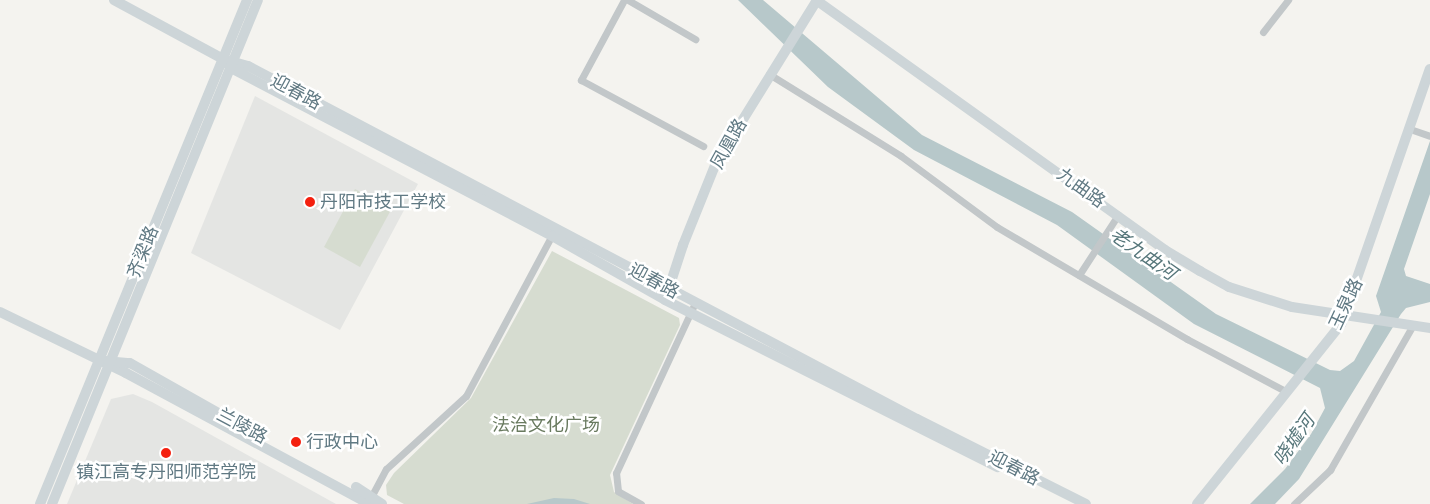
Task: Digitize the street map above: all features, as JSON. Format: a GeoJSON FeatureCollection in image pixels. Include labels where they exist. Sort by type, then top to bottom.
{"type":"FeatureCollection","features":[{"type":"Feature","properties":{"kind":"street","name":"迎春路"},"geometry":{"type":"LineString","coordinates":[[114,0],[232,64],[554,232],[669,289],[1086,504]]}},
{"type":"Feature","properties":{"kind":"street","name":"齐梁路"},"geometry":{"type":"LineString","coordinates":[[40,504],[247,0]]}},
{"type":"Feature","properties":{"kind":"street","name":"齐梁路"},"geometry":{"type":"LineString","coordinates":[[52,504],[258,0]]}},
{"type":"Feature","properties":{"kind":"street"},"geometry":{"type":"LineString","coordinates":[[695,39],[626,0],[581,80],[703,146]]}},
{"type":"Feature","properties":{"kind":"street","name":"凤凰路"},"geometry":{"type":"LineString","coordinates":[[665,300],[682,245],[716,163],[769,74],[817,0]]}},
{"type":"Feature","properties":{"kind":"street","name":"九曲路"},"geometry":{"type":"LineString","coordinates":[[817,0],[1165,250],[1229,286],[1292,307],[1430,328]]}},
{"type":"Feature","properties":{"kind":"street"},"geometry":{"type":"LineString","coordinates":[[1263,32],[1288,0]]}},
{"type":"Feature","properties":{"kind":"street","name":"玉泉路"},"geometry":{"type":"LineString","coordinates":[[1198,504],[1316,355],[1345,315],[1415,130],[1430,69]]}},
{"type":"Feature","properties":{"kind":"street"},"geometry":{"type":"LineString","coordinates":[[769,74],[901,156],[997,227],[1286,392]]}},
{"type":"Feature","properties":{"kind":"street"},"geometry":{"type":"LineString","coordinates":[[1415,130],[1430,136]]}},
{"type":"Feature","properties":{"kind":"street"},"geometry":{"type":"LineString","coordinates":[[1079,275],[1118,215]]}},
{"type":"Feature","properties":{"kind":"street","name":"迎春路"},"geometry":{"type":"LineString","coordinates":[[554,232],[665,300],[1072,504]]}},
{"type":"Feature","properties":{"kind":"street"},"geometry":{"type":"LineString","coordinates":[[369,502],[386,469],[466,396],[554,232]]}},
{"type":"Feature","properties":{"kind":"street"},"geometry":{"type":"LineString","coordinates":[[641,504],[618,490],[616,473],[695,303]]}},
{"type":"Feature","properties":{"kind":"street","name":"兰陵路"},"geometry":{"type":"LineString","coordinates":[[0,312],[98,362],[110,363],[369,502],[382,504]]}},
{"type":"Feature","properties":{"kind":"street"},"geometry":{"type":"LineString","coordinates":[[1294,504],[1330,470],[1413,325]]}},
{"type":"Feature","properties":{"kind":"shaded area"},"geometry":{"type":"Polygon","coordinates":[[[738,0],[763,0],[922,135],[1072,212],[1216,314],[1330,370],[1340,371],[1354,361],[1381,312],[1376,296],[1430,141],[1430,194],[1404,269],[1406,276],[1430,284],[1430,302],[1406,308],[1401,314],[1299,479],[1275,504],[1250,504],[1285,469],[1311,434],[1325,408],[1320,388],[1194,324],[1057,225],[914,150],[828,87],[738,0]]]}},
{"type":"Feature","properties":{"kind":"shaded area","name":"丹阳市技工学校"},"geometry":{"type":"Polygon","coordinates":[[[255,96],[418,184],[340,330],[191,253],[255,96]]]}},
{"type":"Feature","properties":{"kind":"shaded area","name":"镇江高专丹阳师范学院"},"geometry":{"type":"Polygon","coordinates":[[[133,394],[152,402],[336,504],[67,504],[111,399],[133,394]]]}},
{"type":"Feature","properties":{"kind":"shaded area"},"geometry":{"type":"Polygon","coordinates":[[[554,498],[574,499],[590,504],[527,504],[554,498]]]}},
{"type":"Feature","properties":{"kind":"green space"},"geometry":{"type":"Polygon","coordinates":[[[355,189],[392,208],[360,267],[324,247],[355,189]]]}},
{"type":"Feature","properties":{"kind":"green space","name":"法治文化广场"},"geometry":{"type":"Polygon","coordinates":[[[552,251],[679,318],[680,325],[610,475],[614,492],[633,504],[404,504],[387,495],[386,485],[394,473],[471,398],[552,251]]]}},
{"type":"Feature","properties":{"kind":"place","name":"丹阳市技工学校"},"geometry":{"type":"Point","coordinates":[310,202]}},
{"type":"Feature","properties":{"kind":"place","name":"行政中心"},"geometry":{"type":"Point","coordinates":[296,442]}},
{"type":"Feature","properties":{"kind":"place","name":"镇江高专丹阳师范学院"},"geometry":{"type":"Point","coordinates":[166,453]}},
{"type":"Feature","properties":{"kind":"water label","name":"老九曲河"},"geometry":{"type":"Point","coordinates":[1143,254]}},
{"type":"Feature","properties":{"kind":"water label","name":"哓墟河"},"geometry":{"type":"Point","coordinates":[1294,440]}}]}
